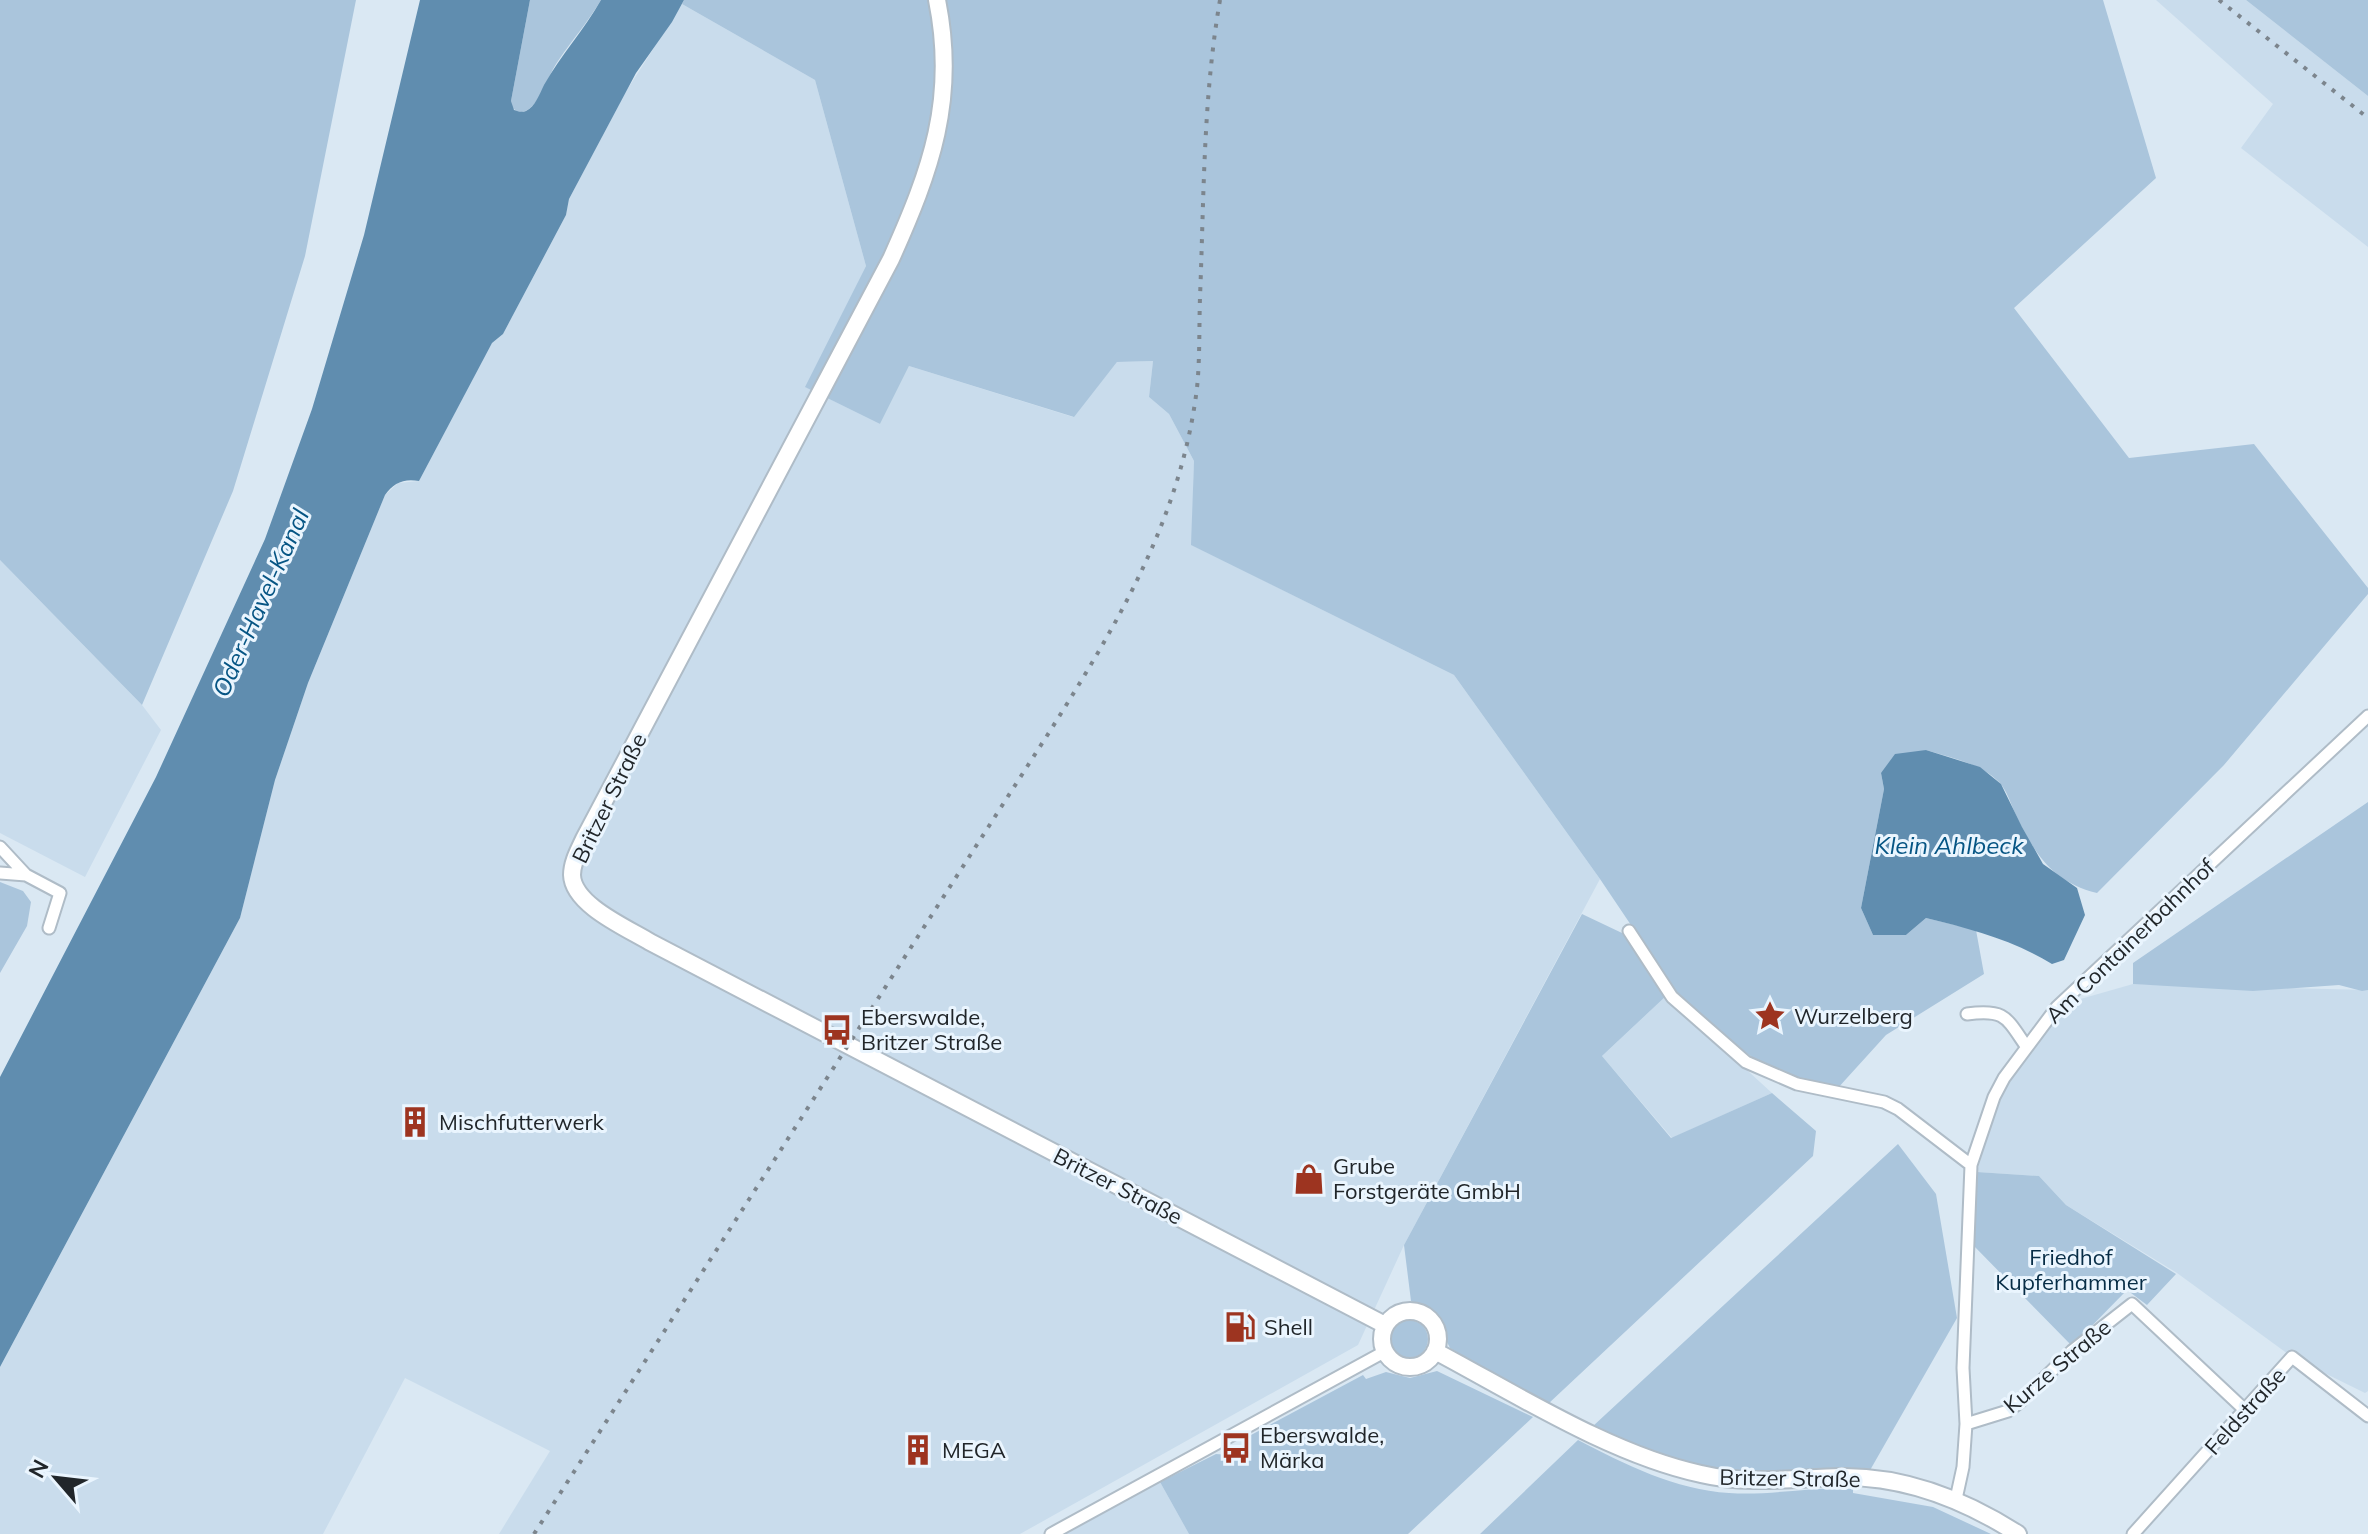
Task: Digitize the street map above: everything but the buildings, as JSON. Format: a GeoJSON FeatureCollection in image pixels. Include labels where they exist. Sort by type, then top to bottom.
{"type":"FeatureCollection","features":[{"type":"Feature","properties":{"kind":"main road","name":"Britzer Straße"},"geometry":{"type":"LineString","coordinates":[[937,0],[945,67],[939,132],[917,200],[891,259],[584,839],[572,875],[576,890],[586,903],[650,942],[1385,1325]]}},
{"type":"Feature","properties":{"kind":"main road"},"geometry":{"type":"LineString","coordinates":[[1399,1312],[1421,1312],[1437,1329],[1435,1351],[1423,1364],[1406,1367],[1390,1359],[1384,1352],[1381,1338],[1385,1325],[1399,1312]]}},
{"type":"Feature","properties":{"kind":"main road","name":"Britzer Straße"},"geometry":{"type":"LineString","coordinates":[[1435,1351],[1596,1436],[1668,1466],[1729,1479],[1844,1477],[1933,1490],[1988,1515],[2018,1534]]}},
{"type":"Feature","properties":{"kind":"street","name":"Am Containerbahnhof"},"geometry":{"type":"LineString","coordinates":[[1956,1499],[1963,1467],[1966,1424],[1963,1368],[1971,1165],[1994,1097],[2026,1046],[2057,1007],[2368,716]]}},
{"type":"Feature","properties":{"kind":"street"},"geometry":{"type":"LineString","coordinates":[[0,866],[2,848]]}},
{"type":"Feature","properties":{"kind":"street"},"geometry":{"type":"LineString","coordinates":[[2,848],[26,875],[60,893],[49,928]]}},
{"type":"Feature","properties":{"kind":"street"},"geometry":{"type":"LineString","coordinates":[[0,873],[26,875]]}},
{"type":"Feature","properties":{"kind":"street"},"geometry":{"type":"LineString","coordinates":[[1629,931],[1672,997],[1746,1062],[1797,1084],[1884,1102],[1898,1109],[1971,1165]]}},
{"type":"Feature","properties":{"kind":"street"},"geometry":{"type":"LineString","coordinates":[[1967,1014],[1988,1011],[2007,1018],[2026,1046]]}},
{"type":"Feature","properties":{"kind":"street","name":"Kurze Straße"},"geometry":{"type":"LineString","coordinates":[[1966,1424],[2008,1411],[2072,1351],[2132,1304],[2246,1411]]}},
{"type":"Feature","properties":{"kind":"street"},"geometry":{"type":"LineString","coordinates":[[1051,1534],[1384,1352]]}},
{"type":"Feature","properties":{"kind":"street","name":"Feldstraße"},"geometry":{"type":"LineString","coordinates":[[2133,1534],[2292,1357],[2368,1416]]}},
{"type":"Feature","properties":{"kind":"shaded area"},"geometry":{"type":"Polygon","coordinates":[[[2156,0],[2246,0],[2368,96],[2368,247],[2241,148],[2273,104],[2156,0]]]}},
{"type":"Feature","properties":{"kind":"shaded area"},"geometry":{"type":"Polygon","coordinates":[[[682,4],[815,80],[866,266],[806,387],[880,424],[909,366],[1073,417],[1117,362],[1153,361],[1149,397],[1169,414],[1194,461],[1192,545],[1454,675],[1600,879],[1404,1245],[1358,1345],[1020,1534],[499,1534],[550,1451],[405,1378],[323,1534],[0,1534],[0,1367],[240,918],[275,780],[308,683],[385,495],[398,483],[419,481],[491,344],[503,334],[566,215],[569,199],[625,93],[682,4]]]}},
{"type":"Feature","properties":{"kind":"shaded area"},"geometry":{"type":"Polygon","coordinates":[[[0,560],[142,705],[161,730],[85,877],[0,833],[0,560]]]}},
{"type":"Feature","properties":{"kind":"shaded area"},"geometry":{"type":"Polygon","coordinates":[[[2133,984],[2368,990],[2368,1391],[2365,1393],[2292,1357],[2177,1273],[2066,1205],[2039,1176],[1977,1172],[2002,1086],[2063,1004],[2133,984]]]}},
{"type":"Feature","properties":{"kind":"shaded area"},"geometry":{"type":"Polygon","coordinates":[[[1666,996],[1772,1093],[1672,1138],[1602,1056],[1666,996]]]}},
{"type":"Feature","properties":{"kind":"shaded area"},"geometry":{"type":"Polygon","coordinates":[[[1160,1482],[1189,1534],[1066,1534],[1160,1482]]]}},
{"type":"Feature","properties":{"kind":"green space"},"geometry":{"type":"Polygon","coordinates":[[[0,0],[356,0],[305,256],[233,491],[142,705],[0,560],[0,0]]]}},
{"type":"Feature","properties":{"kind":"green space"},"geometry":{"type":"Polygon","coordinates":[[[530,0],[601,0],[558,61],[538,99],[529,109],[520,112],[512,108],[511,101],[530,0]]]}},
{"type":"Feature","properties":{"kind":"green space"},"geometry":{"type":"Polygon","coordinates":[[[684,0],[2103,0],[2156,178],[2014,308],[2129,458],[2254,444],[2368,588],[2368,594],[2224,765],[2097,893],[2068,882],[2047,865],[2030,843],[2002,785],[1983,770],[1926,750],[1881,773],[1884,789],[1861,908],[1873,935],[1906,935],[1926,918],[1976,930],[1984,974],[1886,1035],[1837,1089],[1798,1078],[1752,1057],[1712,1027],[1676,992],[1600,879],[1454,675],[1191,545],[1194,461],[1169,414],[1149,397],[1153,361],[1117,362],[1074,417],[909,366],[880,424],[805,387],[866,266],[815,80],[682,4],[684,0]]]}},
{"type":"Feature","properties":{"kind":"green space"},"geometry":{"type":"Polygon","coordinates":[[[2246,0],[2368,0],[2368,96],[2246,0]]]}},
{"type":"Feature","properties":{"kind":"green space"},"geometry":{"type":"Polygon","coordinates":[[[2368,802],[2368,990],[2339,985],[2253,991],[2133,984],[2133,963],[2368,802]]]}},
{"type":"Feature","properties":{"kind":"green space"},"geometry":{"type":"Polygon","coordinates":[[[0,882],[23,891],[31,902],[27,926],[0,973],[0,882]]]}},
{"type":"Feature","properties":{"kind":"green space"},"geometry":{"type":"Polygon","coordinates":[[[1582,914],[1622,933],[1666,996],[1602,1056],[1671,1138],[1772,1093],[1816,1131],[1813,1156],[1548,1404],[1501,1380],[1450,1348],[1434,1316],[1411,1301],[1404,1245],[1582,914]]]}},
{"type":"Feature","properties":{"kind":"green space"},"geometry":{"type":"Polygon","coordinates":[[[1898,1144],[1936,1194],[1957,1318],[1869,1472],[1729,1473],[1660,1459],[1592,1427],[1898,1144]]]}},
{"type":"Feature","properties":{"kind":"green space","name":"Friedhof Kupferhammer"},"geometry":{"type":"Polygon","coordinates":[[[1977,1172],[2039,1176],[2066,1205],[2176,1274],[2147,1305],[2127,1290],[2072,1346],[1974,1246],[1977,1172]]]}},
{"type":"Feature","properties":{"kind":"green space"},"geometry":{"type":"Polygon","coordinates":[[[1409,1320],[1423,1325],[1428,1339],[1423,1353],[1409,1358],[1395,1353],[1390,1339],[1395,1325],[1409,1320]]]}},
{"type":"Feature","properties":{"kind":"green space"},"geometry":{"type":"Polygon","coordinates":[[[1437,1371],[1533,1417],[1408,1534],[1189,1534],[1160,1482],[1216,1454],[1229,1455],[1245,1447],[1251,1435],[1363,1375],[1366,1379],[1386,1372],[1410,1378],[1437,1371]]]}},
{"type":"Feature","properties":{"kind":"green space"},"geometry":{"type":"Polygon","coordinates":[[[1578,1440],[1632,1467],[1690,1487],[1745,1494],[1853,1489],[1853,1493],[1933,1507],[1991,1534],[1480,1534],[1578,1440]]]}},
{"type":"Feature","properties":{"kind":"water","name":"Oder-Havel-Kanal"},"geometry":{"type":"Polygon","coordinates":[[[420,0],[530,0],[511,101],[514,110],[523,112],[535,103],[601,0],[684,0],[636,73],[569,199],[566,215],[503,334],[492,343],[419,481],[399,482],[385,495],[308,683],[275,780],[240,918],[0,1367],[0,1077],[156,777],[265,539],[312,409],[364,235],[420,0]]]}},
{"type":"Feature","properties":{"kind":"water","name":"Klein Ahlbeck"},"geometry":{"type":"Polygon","coordinates":[[[1926,750],[1980,767],[2001,784],[2043,864],[2077,888],[2085,915],[2064,960],[2052,964],[2007,942],[1926,918],[1906,935],[1873,935],[1861,908],[1884,789],[1881,773],[1895,754],[1926,750]]]}},
{"type":"Feature","properties":{"kind":"railway"},"geometry":{"type":"LineString","coordinates":[[534,1534],[1050,731],[1099,650],[1143,568],[1177,481],[1197,388],[1207,111],[1220,0]]}},
{"type":"Feature","properties":{"kind":"railway"},"geometry":{"type":"LineString","coordinates":[[2219,0],[2368,118]]}},
{"type":"Feature","properties":{"kind":"place","name":"Wurzelberg"},"geometry":{"type":"Point","coordinates":[1770,1016]}},
{"type":"Feature","properties":{"kind":"place","name":"Eberswalde, Britzer Straße"},"geometry":{"type":"Point","coordinates":[837,1030]}},
{"type":"Feature","properties":{"kind":"place","name":"Mischfutterwerk"},"geometry":{"type":"Point","coordinates":[415,1122]}},
{"type":"Feature","properties":{"kind":"place","name":"Grube Forstgeräte GmbH"},"geometry":{"type":"Point","coordinates":[1309,1179]}},
{"type":"Feature","properties":{"kind":"place","name":"Shell"},"geometry":{"type":"Point","coordinates":[1240,1327]}},
{"type":"Feature","properties":{"kind":"place","name":"Eberswalde, Märka"},"geometry":{"type":"Point","coordinates":[1236,1448]}},
{"type":"Feature","properties":{"kind":"place","name":"MEGA"},"geometry":{"type":"Point","coordinates":[918,1450]}}]}
